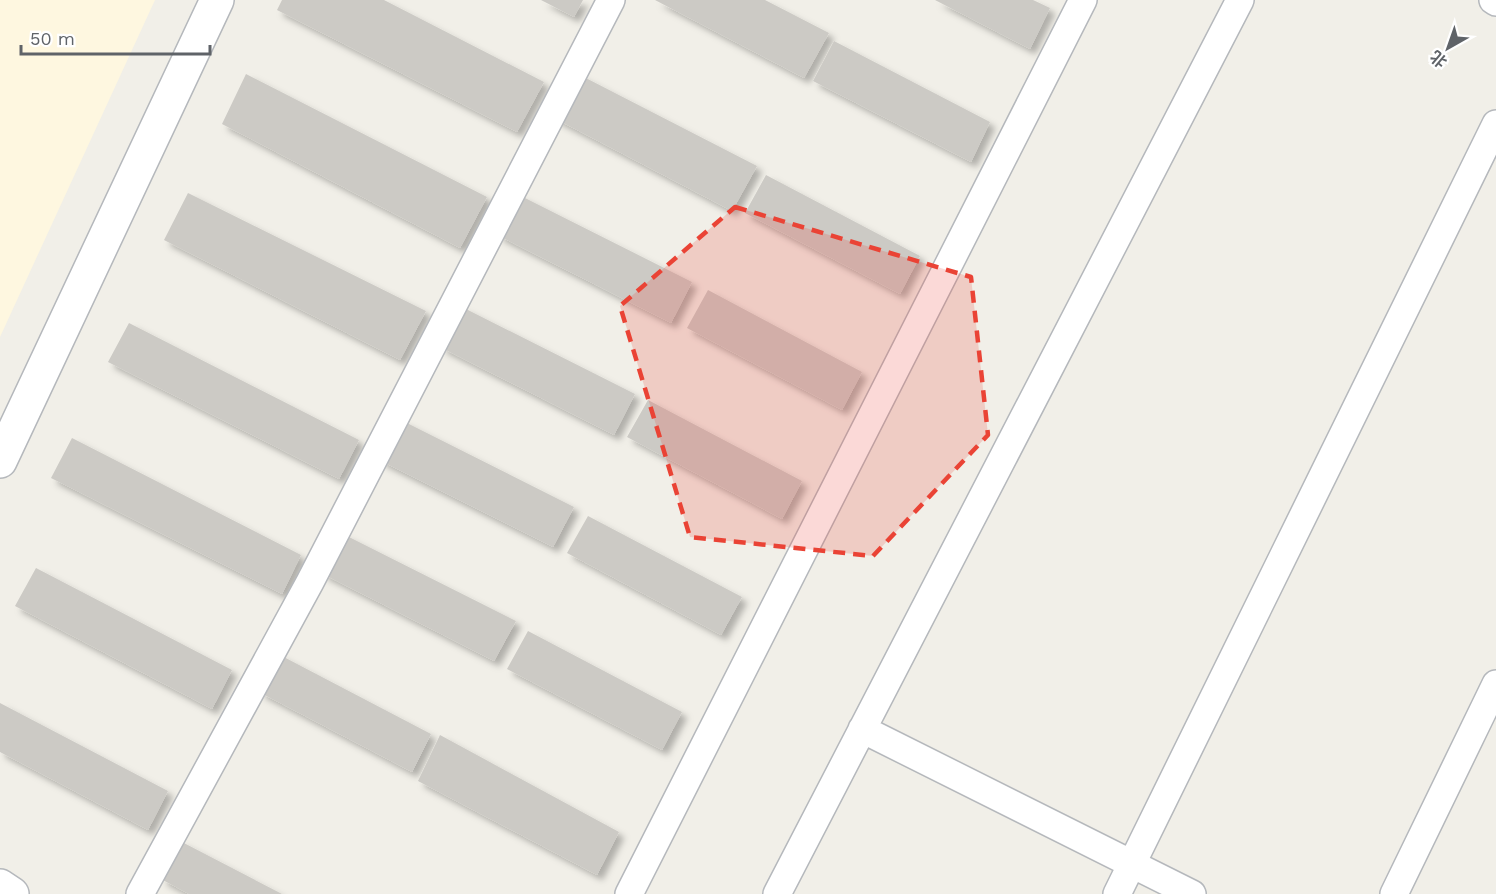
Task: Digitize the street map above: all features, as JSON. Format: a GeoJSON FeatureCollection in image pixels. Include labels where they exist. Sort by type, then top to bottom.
{"type":"FeatureCollection","features":[{"type":"Feature","properties":{"kind":"street"},"geometry":{"type":"LineString","coordinates":[[0,461],[217,0]]}},
{"type":"Feature","properties":{"kind":"street"},"geometry":{"type":"LineString","coordinates":[[140,894],[310,582],[611,0]]}},
{"type":"Feature","properties":{"kind":"street"},"geometry":{"type":"LineString","coordinates":[[629,894],[1083,0]]}},
{"type":"Feature","properties":{"kind":"street"},"geometry":{"type":"LineString","coordinates":[[777,894],[1240,0]]}},
{"type":"Feature","properties":{"kind":"street"},"geometry":{"type":"LineString","coordinates":[[1117,894],[1496,124]]}},
{"type":"Feature","properties":{"kind":"street"},"geometry":{"type":"LineString","coordinates":[[1394,894],[1496,684]]}},
{"type":"Feature","properties":{"kind":"street"},"geometry":{"type":"LineString","coordinates":[[862,729],[1192,894]]}},
{"type":"Feature","properties":{"kind":"street"},"geometry":{"type":"LineString","coordinates":[[0,886],[12,894]]}},
{"type":"Feature","properties":{"kind":"highlighted area"},"geometry":{"type":"Polygon","coordinates":[[[735,207],[971,277],[988,435],[873,556],[690,537],[620,306],[735,207]]]}},
{"type":"Feature","properties":{"kind":"shaded area"},"geometry":{"type":"Polygon","coordinates":[[[0,0],[155,0],[0,337],[0,0]]]}},
{"type":"Feature","properties":{"kind":"building"},"geometry":{"type":"Polygon","coordinates":[[[282,0],[384,0],[544,82],[517,132],[277,10],[282,0]]]}},
{"type":"Feature","properties":{"kind":"building"},"geometry":{"type":"Polygon","coordinates":[[[541,0],[583,0],[574,17],[541,0]]]}},
{"type":"Feature","properties":{"kind":"building"},"geometry":{"type":"Polygon","coordinates":[[[655,0],[765,0],[829,33],[804,78],[655,0]]]}},
{"type":"Feature","properties":{"kind":"building"},"geometry":{"type":"Polygon","coordinates":[[[935,0],[1033,0],[1050,8],[1030,49],[935,0]]]}},
{"type":"Feature","properties":{"kind":"building"},"geometry":{"type":"Polygon","coordinates":[[[834,41],[990,122],[971,162],[813,81],[834,41]]]}},
{"type":"Feature","properties":{"kind":"building"},"geometry":{"type":"Polygon","coordinates":[[[246,74],[487,197],[460,248],[222,124],[246,74]]]}},
{"type":"Feature","properties":{"kind":"building"},"geometry":{"type":"Polygon","coordinates":[[[578,74],[757,166],[732,211],[554,118],[578,74]]]}},
{"type":"Feature","properties":{"kind":"building"},"geometry":{"type":"Polygon","coordinates":[[[766,175],[920,256],[900,294],[745,213],[766,175]]]}},
{"type":"Feature","properties":{"kind":"building"},"geometry":{"type":"Polygon","coordinates":[[[188,193],[426,311],[400,360],[164,240],[188,193]]]}},
{"type":"Feature","properties":{"kind":"building"},"geometry":{"type":"Polygon","coordinates":[[[519,195],[692,282],[671,323],[497,235],[519,195]]]}},
{"type":"Feature","properties":{"kind":"building"},"geometry":{"type":"Polygon","coordinates":[[[708,290],[862,372],[842,410],[687,328],[708,290]]]}},
{"type":"Feature","properties":{"kind":"building"},"geometry":{"type":"Polygon","coordinates":[[[462,307],[635,394],[614,435],[440,347],[462,307]]]}},
{"type":"Feature","properties":{"kind":"building"},"geometry":{"type":"Polygon","coordinates":[[[129,323],[359,440],[339,479],[108,362],[129,323]]]}},
{"type":"Feature","properties":{"kind":"building"},"geometry":{"type":"Polygon","coordinates":[[[648,400],[802,481],[782,519],[627,437],[648,400]]]}},
{"type":"Feature","properties":{"kind":"building"},"geometry":{"type":"Polygon","coordinates":[[[401,420],[574,507],[553,547],[379,460],[401,420]]]}},
{"type":"Feature","properties":{"kind":"building"},"geometry":{"type":"Polygon","coordinates":[[[72,438],[301,555],[282,594],[51,478],[72,438]]]}},
{"type":"Feature","properties":{"kind":"building"},"geometry":{"type":"Polygon","coordinates":[[[588,516],[742,597],[721,635],[567,553],[588,516]]]}},
{"type":"Feature","properties":{"kind":"building"},"geometry":{"type":"Polygon","coordinates":[[[343,534],[516,621],[494,661],[321,573],[343,534]]]}},
{"type":"Feature","properties":{"kind":"building"},"geometry":{"type":"Polygon","coordinates":[[[36,568],[232,670],[212,709],[15,606],[36,568]]]}},
{"type":"Feature","properties":{"kind":"building"},"geometry":{"type":"Polygon","coordinates":[[[528,631],[682,712],[662,750],[507,669],[528,631]]]}},
{"type":"Feature","properties":{"kind":"building"},"geometry":{"type":"Polygon","coordinates":[[[278,654],[431,734],[412,772],[259,692],[278,654]]]}},
{"type":"Feature","properties":{"kind":"building"},"geometry":{"type":"Polygon","coordinates":[[[0,703],[168,791],[148,830],[0,752],[0,703]]]}},
{"type":"Feature","properties":{"kind":"building"},"geometry":{"type":"Polygon","coordinates":[[[440,735],[619,832],[597,875],[418,781],[440,735]]]}},
{"type":"Feature","properties":{"kind":"building"},"geometry":{"type":"Polygon","coordinates":[[[180,841],[282,894],[189,894],[161,879],[180,841]]]}}]}
